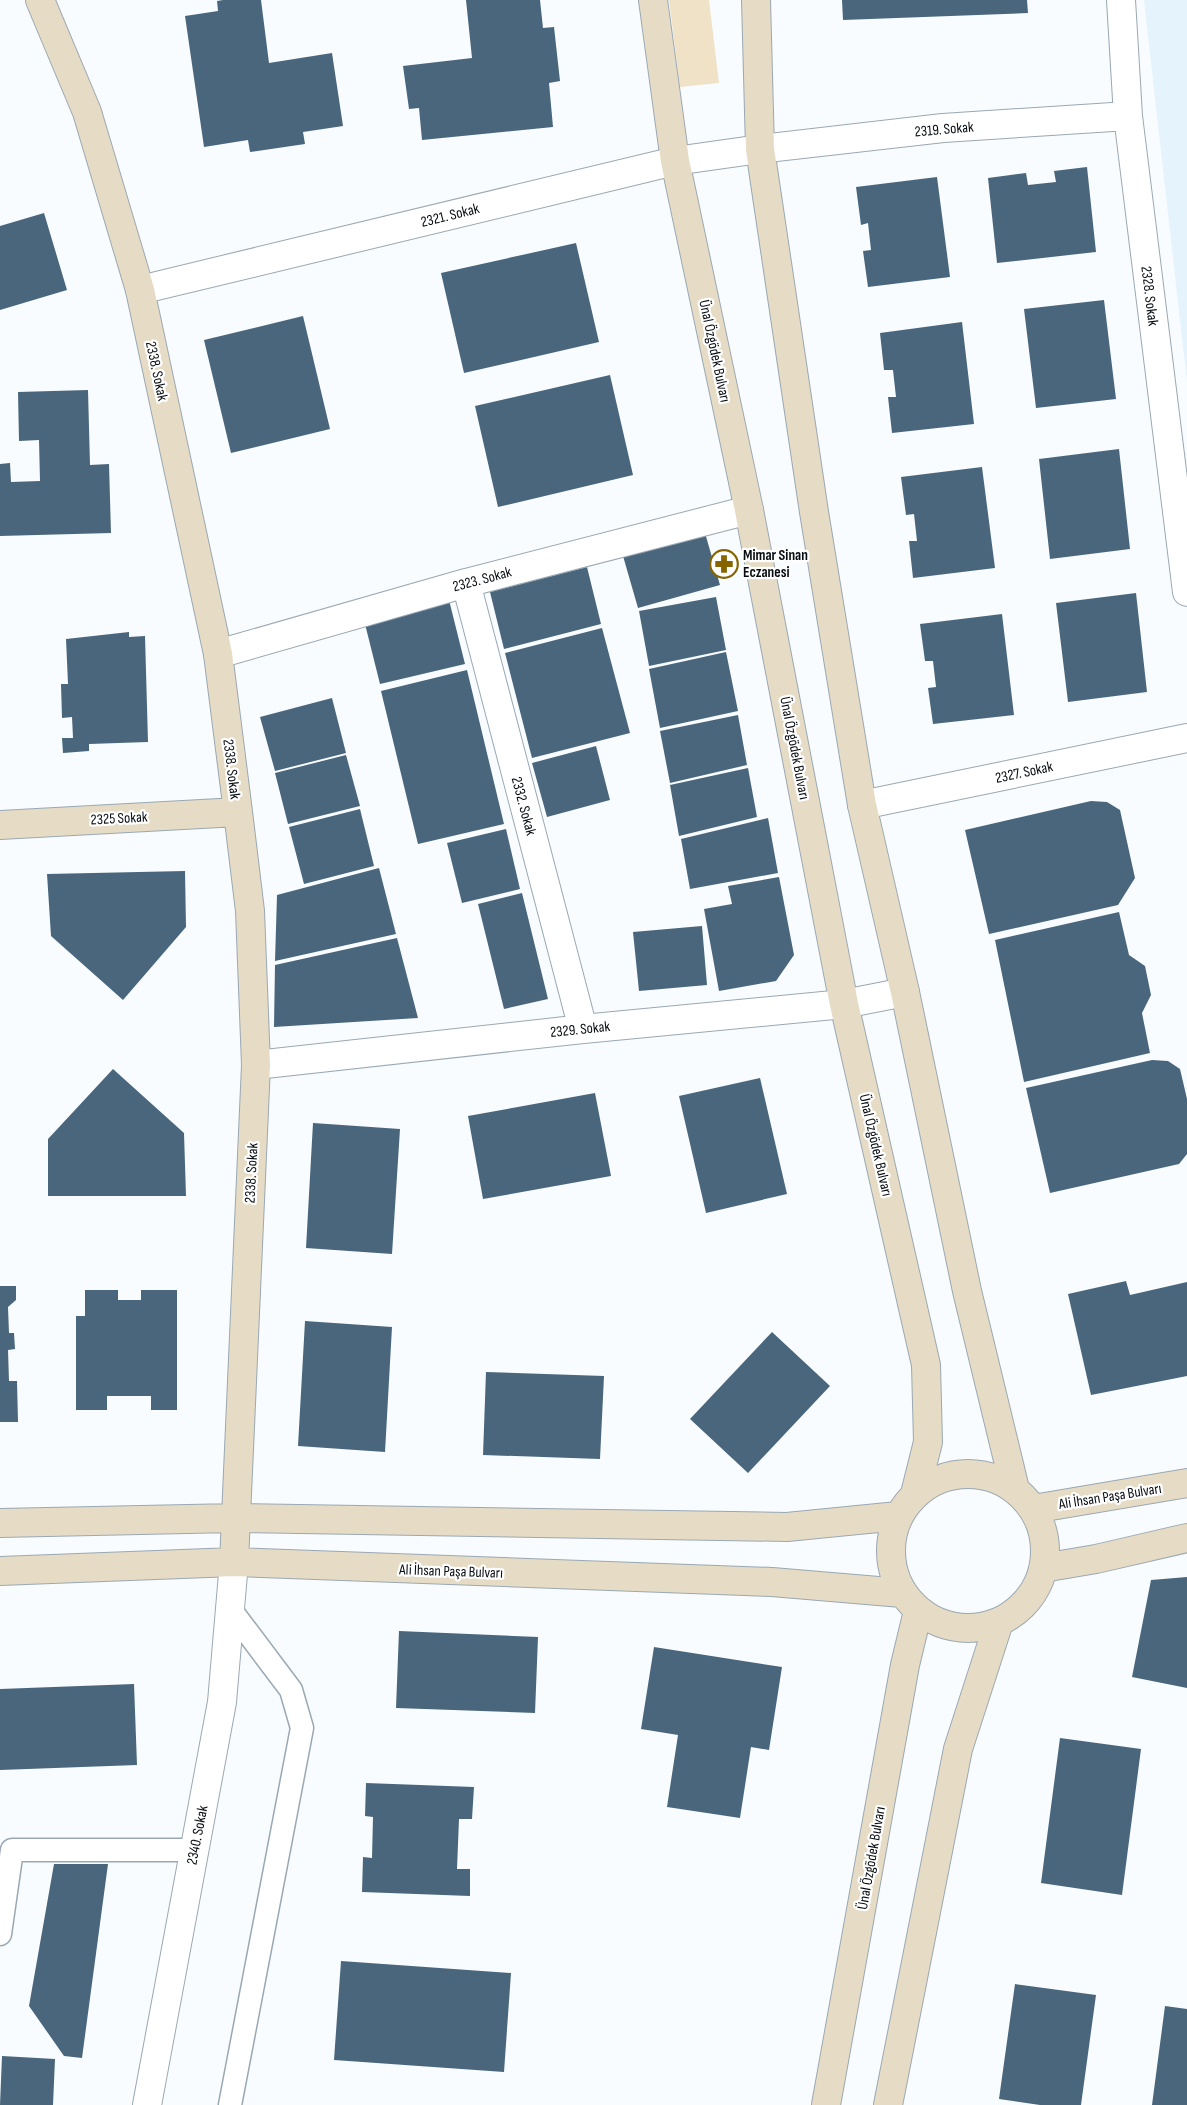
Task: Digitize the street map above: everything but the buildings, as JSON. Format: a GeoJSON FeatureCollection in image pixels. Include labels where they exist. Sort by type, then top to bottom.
{"type":"FeatureCollection","features":[{"type":"Feature","properties":{"kind":"main road","name":"2338. Sokak"},"geometry":{"type":"LineString","coordinates":[[40,0],[87,112],[140,290],[218,654],[238,812],[250,910],[256,1065],[234,1562]]}},
{"type":"Feature","properties":{"kind":"main road","name":"Ünal Özgödek Bulvarı"},"geometry":{"type":"LineString","coordinates":[[653,0],[675,161],[749,510],[844,1004],[926,1365],[928,1442],[915,1494]]}},
{"type":"Feature","properties":{"kind":"main road"},"geometry":{"type":"LineString","coordinates":[[756,0],[760,149],[816,522],[862,805],[905,992],[967,1291],[1024,1499],[1043,1531],[1046,1555],[1041,1579],[1028,1600],[1010,1616],[999,1622],[987,1626],[963,1629],[939,1624],[910,1602],[892,1568],[890,1541],[898,1516],[915,1494],[938,1480],[964,1474],[990,1477],[1024,1499]]}},
{"type":"Feature","properties":{"kind":"main road","name":"2325 Sokak"},"geometry":{"type":"LineString","coordinates":[[0,825],[238,812]]}},
{"type":"Feature","properties":{"kind":"main road","name":"Ali İhsan Paşa Bulvarı"},"geometry":{"type":"LineString","coordinates":[[1024,1499],[1187,1483]]}},
{"type":"Feature","properties":{"kind":"main road"},"geometry":{"type":"LineString","coordinates":[[0,1523],[235,1518],[788,1526],[898,1516]]}},
{"type":"Feature","properties":{"kind":"main road"},"geometry":{"type":"LineString","coordinates":[[1043,1568],[1096,1559],[1187,1538]]}},
{"type":"Feature","properties":{"kind":"main road","name":"Ali İhsan Paşa Bulvarı"},"geometry":{"type":"LineString","coordinates":[[0,1571],[234,1562],[772,1582],[910,1602]]}},
{"type":"Feature","properties":{"kind":"main road","name":"Ünal Özgödek Bulvarı"},"geometry":{"type":"LineString","coordinates":[[826,2105],[905,1665],[910,1602]]}},
{"type":"Feature","properties":{"kind":"main road"},"geometry":{"type":"LineString","coordinates":[[888,2105],[958,1749],[999,1622]]}},
{"type":"Feature","properties":{"kind":"street","name":"2328. Sokak"},"geometry":{"type":"LineString","coordinates":[[1121,0],[1128,116],[1187,592]]}},
{"type":"Feature","properties":{"kind":"street","name":"2319. Sokak"},"geometry":{"type":"LineString","coordinates":[[760,149],[943,128],[1128,116]]}},
{"type":"Feature","properties":{"kind":"street","name":"2321. Sokak"},"geometry":{"type":"LineString","coordinates":[[140,290],[675,161],[760,149]]}},
{"type":"Feature","properties":{"kind":"street","name":"2323. Sokak"},"geometry":{"type":"LineString","coordinates":[[218,654],[466,583],[749,510]]}},
{"type":"Feature","properties":{"kind":"street","name":"2332. Sokak"},"geometry":{"type":"LineString","coordinates":[[466,583],[583,1029]]}},
{"type":"Feature","properties":{"kind":"street","name":"2327. Sokak"},"geometry":{"type":"LineString","coordinates":[[862,805],[1187,738]]}},
{"type":"Feature","properties":{"kind":"street","name":"2329. Sokak"},"geometry":{"type":"LineString","coordinates":[[256,1065],[583,1029],[844,1004],[905,992]]}},
{"type":"Feature","properties":{"kind":"street","name":"2340. Sokak"},"geometry":{"type":"LineString","coordinates":[[148,2105],[222,1702],[234,1562]]}},
{"type":"Feature","properties":{"kind":"lane"},"geometry":{"type":"LineString","coordinates":[[230,1609],[291,1690],[302,1728],[230,2105]]}},
{"type":"Feature","properties":{"kind":"lane"},"geometry":{"type":"LineString","coordinates":[[0,1934],[12,1850],[195,1850]]}},
{"type":"Feature","properties":{"kind":"shaded area"},"geometry":{"type":"Polygon","coordinates":[[[669,0],[709,0],[719,83],[680,87],[669,0]]]}},
{"type":"Feature","properties":{"kind":"shaded area"},"geometry":{"type":"Polygon","coordinates":[[[1144,0],[1187,0],[1187,381],[1183,347],[1144,0]]]}},
{"type":"Feature","properties":{"kind":"place","name":"Mimar Sinan Eczanesi"},"geometry":{"type":"Point","coordinates":[724,564]}}]}
